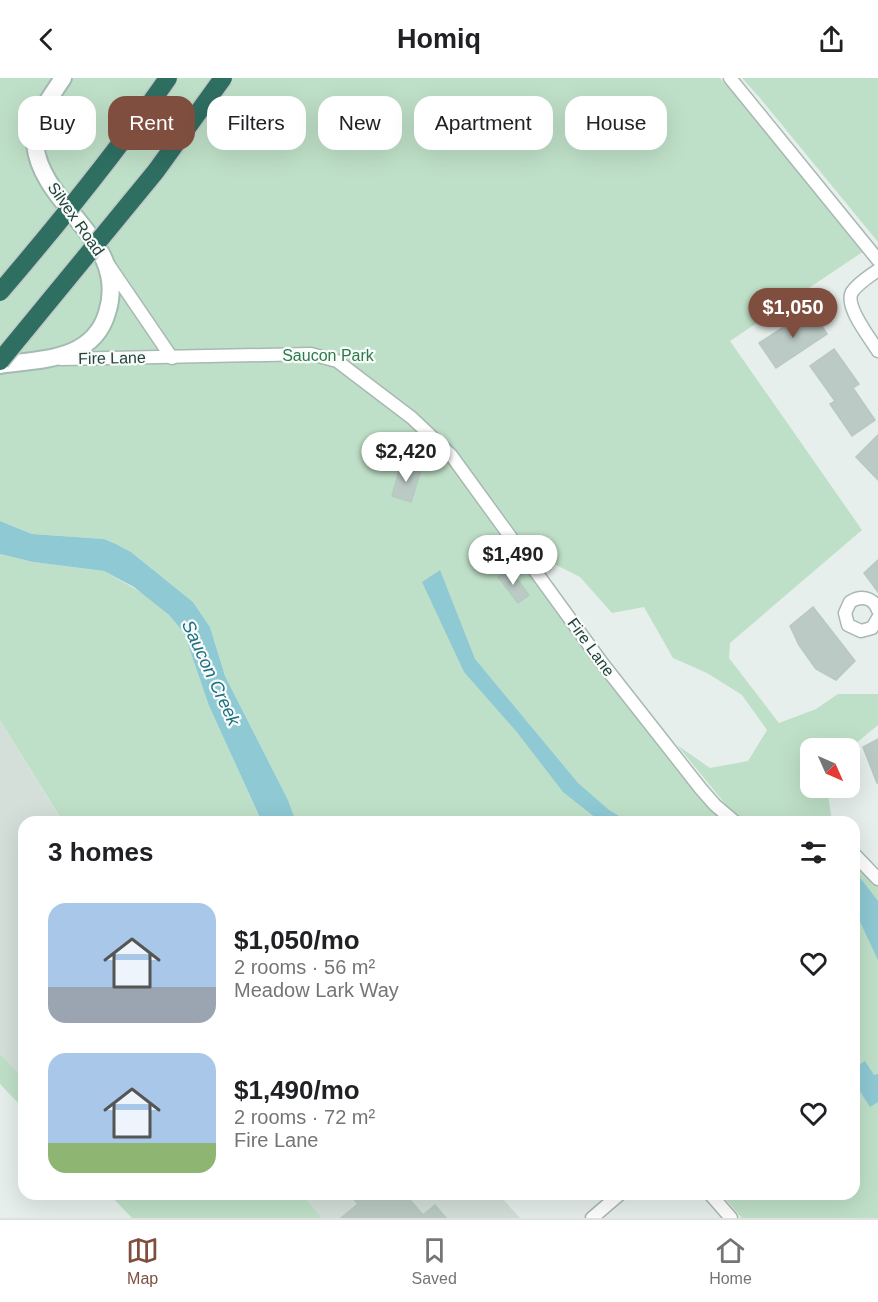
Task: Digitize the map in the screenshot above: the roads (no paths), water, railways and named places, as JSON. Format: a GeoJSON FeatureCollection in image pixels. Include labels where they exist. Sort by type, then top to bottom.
{"type":"FeatureCollection","features":[{"type":"Feature","properties":{"kind":"highway"},"geometry":{"type":"LineString","coordinates":[[0,292],[63,217],[168,78]]}},
{"type":"Feature","properties":{"kind":"highway"},"geometry":{"type":"LineString","coordinates":[[0,363],[156,171],[223,78]]}},
{"type":"Feature","properties":{"kind":"street","name":"Silvex Road"},"geometry":{"type":"LineString","coordinates":[[0,363],[52,359],[77,350],[96,333],[105,321],[110,304],[111,282],[105,259],[49,180],[38,160],[35,140],[37,123],[46,102],[63,78]]}},
{"type":"Feature","properties":{"kind":"street"},"geometry":{"type":"LineString","coordinates":[[730,78],[878,260]]}},
{"type":"Feature","properties":{"kind":"street","name":"Fire Lane"},"geometry":{"type":"LineString","coordinates":[[105,259],[172,357]]}},
{"type":"Feature","properties":{"kind":"street"},"geometry":{"type":"LineString","coordinates":[[878,270],[856,287],[850,299],[856,314],[878,351]]}},
{"type":"Feature","properties":{"kind":"street","name":"Fire Lane"},"geometry":{"type":"LineString","coordinates":[[52,359],[311,354],[325,356],[337,362],[412,418],[451,455],[602,663],[701,789],[727,816]]}},
{"type":"Feature","properties":{"kind":"street"},"geometry":{"type":"LineString","coordinates":[[878,610],[872,601],[861,597],[850,602],[845,613],[848,625],[861,632],[872,628],[878,618]]}},
{"type":"Feature","properties":{"kind":"street"},"geometry":{"type":"LineString","coordinates":[[860,860],[878,879]]}},
{"type":"Feature","properties":{"kind":"street"},"geometry":{"type":"LineString","coordinates":[[592,1218],[613,1200]]}},
{"type":"Feature","properties":{"kind":"street"},"geometry":{"type":"LineString","coordinates":[[715,1200],[731,1218]]}},
{"type":"Feature","properties":{"kind":"water","name":"Saucon Creek"},"geometry":{"type":"Polygon","coordinates":[[[0,521],[32,534],[104,539],[131,552],[193,602],[210,627],[225,676],[288,800],[294,816],[259,816],[209,706],[184,633],[169,615],[134,587],[104,571],[33,562],[0,554],[0,521]]]}},
{"type":"Feature","properties":{"kind":"water"},"geometry":{"type":"Polygon","coordinates":[[[440,570],[475,659],[578,783],[619,816],[593,816],[563,792],[516,731],[464,672],[422,582],[440,570]]]}},
{"type":"Feature","properties":{"kind":"water"},"geometry":{"type":"Polygon","coordinates":[[[860,878],[878,901],[878,960],[860,922],[860,878]]]}},
{"type":"Feature","properties":{"kind":"water"},"geometry":{"type":"Polygon","coordinates":[[[865,1061],[874,1075],[878,1074],[878,1102],[870,1107],[860,1091],[860,1064],[865,1061]]]}},
{"type":"Feature","properties":{"kind":"park label","name":"Saucon Park"},"geometry":{"type":"Point","coordinates":[328,355]}}]}
